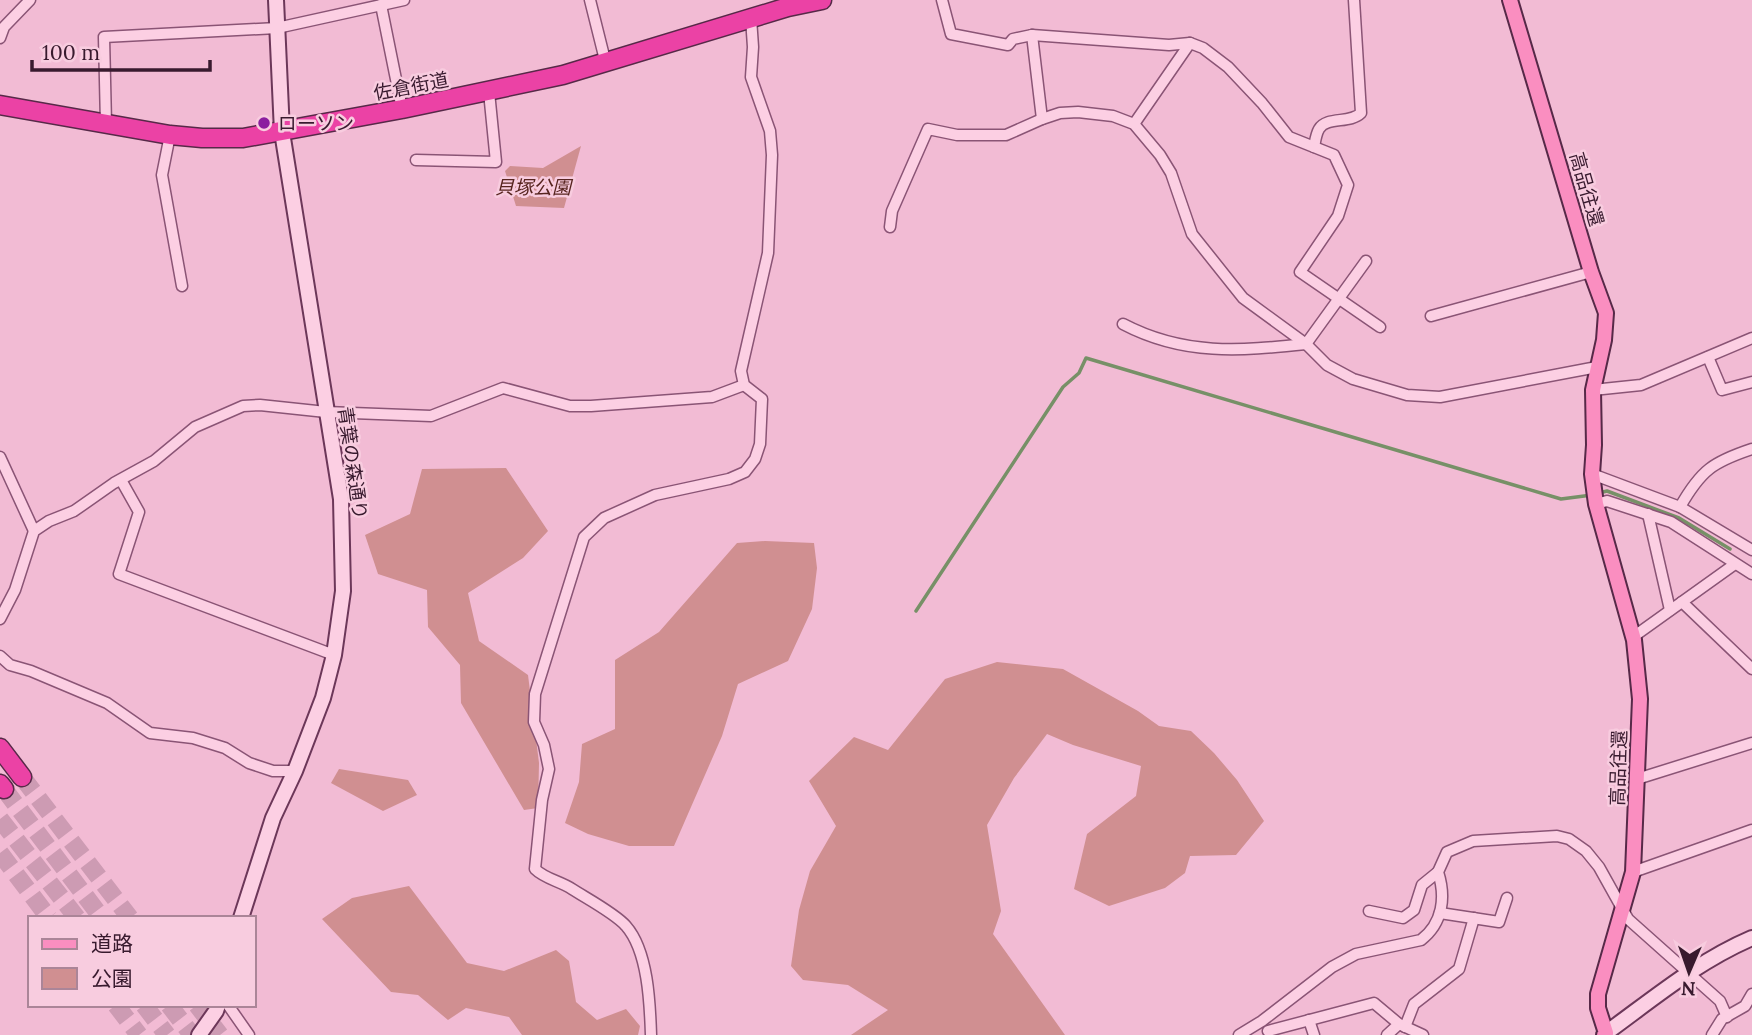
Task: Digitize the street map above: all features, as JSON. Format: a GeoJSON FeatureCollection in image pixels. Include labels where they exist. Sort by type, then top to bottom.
{"type":"FeatureCollection","features":[{"type":"Feature","properties":{"kind":"highway","name":"佐倉街道"},"geometry":{"type":"LineString","coordinates":[[0,105],[170,135],[223,139],[282,132],[489,92],[606,64],[788,7],[822,0]]}},
{"type":"Feature","properties":{"kind":"highway"},"geometry":{"type":"LineString","coordinates":[[0,748],[22,777]]}},
{"type":"Feature","properties":{"kind":"main road","name":"高品往還"},"geometry":{"type":"LineString","coordinates":[[1510,0],[1591,272],[1606,313],[1604,340],[1592,390],[1592,474]]}},
{"type":"Feature","properties":{"kind":"main road"},"geometry":{"type":"LineString","coordinates":[[1592,474],[1596,503]]}},
{"type":"Feature","properties":{"kind":"main road","name":"高品往還"},"geometry":{"type":"LineString","coordinates":[[1596,503],[1633,637],[1640,699],[1633,872],[1598,994],[1598,1008],[1605,1034]]}},
{"type":"Feature","properties":{"kind":"street"},"geometry":{"type":"LineString","coordinates":[[0,38],[5,27],[30,0]]}},
{"type":"Feature","properties":{"kind":"street","name":"青葉の森通り"},"geometry":{"type":"LineString","coordinates":[[242,916],[273,818],[295,771],[323,698],[334,654],[343,591],[341,499],[282,132],[276,0]]}},
{"type":"Feature","properties":{"kind":"street"},"geometry":{"type":"LineString","coordinates":[[106,124],[104,37],[277,28],[404,0]]}},
{"type":"Feature","properties":{"kind":"street"},"geometry":{"type":"LineString","coordinates":[[590,0],[606,64]]}},
{"type":"Feature","properties":{"kind":"street"},"geometry":{"type":"LineString","coordinates":[[942,0],[951,34],[1008,45],[1013,39],[1032,35],[1169,45],[1190,43],[1203,48],[1228,67],[1289,136],[1334,155],[1348,185],[1338,216],[1300,272],[1380,327]]}},
{"type":"Feature","properties":{"kind":"street"},"geometry":{"type":"LineString","coordinates":[[1314,146],[1319,129],[1325,124],[1355,119],[1361,113],[1354,0]]}},
{"type":"Feature","properties":{"kind":"street"},"geometry":{"type":"LineString","coordinates":[[380,5],[402,109]]}},
{"type":"Feature","properties":{"kind":"street"},"geometry":{"type":"LineString","coordinates":[[651,1035],[650,1006],[641,953],[626,925],[562,883],[542,876],[535,869],[548,769],[544,745],[534,722],[535,694],[584,537],[604,518],[655,495],[729,479],[745,472],[755,459],[760,444],[762,399],[744,385],[741,372],[768,253],[772,155],[770,131],[751,77],[751,18]]}},
{"type":"Feature","properties":{"kind":"street"},"geometry":{"type":"LineString","coordinates":[[1032,35],[1042,119]]}},
{"type":"Feature","properties":{"kind":"street"},"geometry":{"type":"LineString","coordinates":[[1134,124],[1190,43]]}},
{"type":"Feature","properties":{"kind":"street"},"geometry":{"type":"LineString","coordinates":[[416,160],[496,162],[489,92]]}},
{"type":"Feature","properties":{"kind":"street"},"geometry":{"type":"LineString","coordinates":[[890,227],[892,211],[928,129],[957,135],[1006,135],[1060,113],[1096,112],[1134,124],[1160,155],[1171,173],[1192,234],[1243,298],[1306,344],[1327,365],[1345,375],[1407,395],[1440,397],[1597,367]]}},
{"type":"Feature","properties":{"kind":"street"},"geometry":{"type":"LineString","coordinates":[[170,135],[162,175],[182,286]]}},
{"type":"Feature","properties":{"kind":"street"},"geometry":{"type":"LineString","coordinates":[[1123,324],[1161,341],[1189,346],[1240,351],[1306,344],[1366,261]]}},
{"type":"Feature","properties":{"kind":"street"},"geometry":{"type":"LineString","coordinates":[[1431,316],[1591,272]]}},
{"type":"Feature","properties":{"kind":"street"},"geometry":{"type":"LineString","coordinates":[[1592,390],[1641,385],[1752,338]]}},
{"type":"Feature","properties":{"kind":"street"},"geometry":{"type":"LineString","coordinates":[[1708,357],[1722,390],[1752,382]]}},
{"type":"Feature","properties":{"kind":"street"},"geometry":{"type":"LineString","coordinates":[[0,619],[15,590],[34,531],[48,521],[74,511],[154,461],[195,427],[243,406],[430,415],[503,388],[570,406],[591,407],[712,397],[744,385]]}},
{"type":"Feature","properties":{"kind":"street"},"geometry":{"type":"LineString","coordinates":[[1681,507],[1689,491],[1713,465],[1724,458],[1752,449]]}},
{"type":"Feature","properties":{"kind":"street"},"geometry":{"type":"LineString","coordinates":[[0,457],[34,531]]}},
{"type":"Feature","properties":{"kind":"street"},"geometry":{"type":"LineString","coordinates":[[1592,474],[1681,507],[1750,546]]}},
{"type":"Feature","properties":{"kind":"street"},"geometry":{"type":"LineString","coordinates":[[121,480],[139,512],[119,574],[334,654]]}},
{"type":"Feature","properties":{"kind":"street"},"geometry":{"type":"LineString","coordinates":[[1596,503],[1607,501],[1671,522],[1745,567],[1682,602],[1633,637]]}},
{"type":"Feature","properties":{"kind":"street"},"geometry":{"type":"LineString","coordinates":[[1648,514],[1670,610]]}},
{"type":"Feature","properties":{"kind":"street"},"geometry":{"type":"LineString","coordinates":[[1682,602],[1752,669]]}},
{"type":"Feature","properties":{"kind":"street"},"geometry":{"type":"LineString","coordinates":[[0,656],[10,665],[107,704],[150,733],[193,738],[225,748],[249,763],[273,771],[295,771]]}},
{"type":"Feature","properties":{"kind":"street"},"geometry":{"type":"LineString","coordinates":[[1637,779],[1752,743]]}},
{"type":"Feature","properties":{"kind":"street"},"geometry":{"type":"LineString","coordinates":[[1633,872],[1752,830]]}},
{"type":"Feature","properties":{"kind":"street"},"geometry":{"type":"LineString","coordinates":[[1369,911],[1403,918],[1414,910],[1422,885],[1438,872],[1447,852],[1473,841],[1557,836],[1569,839],[1586,851],[1599,867],[1622,912],[1720,1000],[1727,1017]]}},
{"type":"Feature","properties":{"kind":"street"},"geometry":{"type":"LineString","coordinates":[[1267,1029],[1332,967],[1356,954],[1421,940],[1430,933],[1440,913],[1443,888],[1438,872]]}},
{"type":"Feature","properties":{"kind":"street"},"geometry":{"type":"LineString","coordinates":[[1440,913],[1499,922],[1507,898]]}},
{"type":"Feature","properties":{"kind":"street"},"geometry":{"type":"LineString","coordinates":[[1387,1035],[1402,1025],[1414,1004],[1459,970],[1474,918]]}},
{"type":"Feature","properties":{"kind":"street"},"geometry":{"type":"LineString","coordinates":[[1605,1034],[1690,971],[1730,947],[1752,938]]}},
{"type":"Feature","properties":{"kind":"street"},"geometry":{"type":"LineString","coordinates":[[1712,1035],[1722,1019],[1745,1006],[1752,994]]}},
{"type":"Feature","properties":{"kind":"street"},"geometry":{"type":"LineString","coordinates":[[1239,1035],[1374,1003],[1402,1025],[1423,1035]]}},
{"type":"Feature","properties":{"kind":"street"},"geometry":{"type":"LineString","coordinates":[[199,1035],[217,1007]]}},
{"type":"Feature","properties":{"kind":"street"},"geometry":{"type":"LineString","coordinates":[[229,1007],[249,1035]]}},
{"type":"Feature","properties":{"kind":"street"},"geometry":{"type":"LineString","coordinates":[[1309,1020],[1314,1035]]}},
{"type":"Feature","properties":{"kind":"green space","name":"貝塚公園"},"geometry":{"type":"Polygon","coordinates":[[[581,146],[564,208],[516,206],[505,171],[510,166],[543,168],[581,146]]]}},
{"type":"Feature","properties":{"kind":"green space"},"geometry":{"type":"Polygon","coordinates":[[[506,468],[548,531],[523,558],[468,593],[479,641],[528,675],[539,763],[538,808],[524,810],[461,703],[460,665],[428,627],[427,590],[378,574],[365,535],[410,514],[422,469],[506,468]]]}},
{"type":"Feature","properties":{"kind":"green space"},"geometry":{"type":"Polygon","coordinates":[[[737,543],[814,543],[817,568],[812,609],[788,661],[738,684],[722,736],[674,846],[629,846],[588,834],[565,823],[579,782],[582,744],[615,729],[615,660],[659,632],[737,543]]]}},
{"type":"Feature","properties":{"kind":"green space"},"geometry":{"type":"Polygon","coordinates":[[[997,662],[1063,669],[1138,711],[1159,726],[1191,731],[1237,780],[1264,821],[1236,855],[1190,856],[1185,873],[1165,888],[1109,906],[1074,889],[1087,834],[1136,796],[1141,766],[1047,734],[1014,778],[987,825],[1001,911],[993,934],[1065,1035],[851,1035],[888,1010],[848,985],[803,980],[791,966],[799,910],[810,871],[836,826],[809,781],[854,737],[888,750],[945,679],[997,662]]]}},
{"type":"Feature","properties":{"kind":"green space"},"geometry":{"type":"Polygon","coordinates":[[[339,769],[408,780],[417,795],[383,811],[331,783],[339,769]]]}},
{"type":"Feature","properties":{"kind":"green space"},"geometry":{"type":"Polygon","coordinates":[[[409,886],[467,963],[504,971],[556,950],[569,961],[576,1002],[597,1020],[626,1009],[640,1026],[638,1035],[522,1035],[509,1017],[466,1008],[448,1020],[418,995],[391,992],[322,919],[352,898],[409,886]]]}},
{"type":"Feature","properties":{"kind":"waterway"},"geometry":{"type":"LineString","coordinates":[[916,611],[1063,387],[1079,373],[1086,358],[1561,499],[1592,495]]}},
{"type":"Feature","properties":{"kind":"waterway"},"geometry":{"type":"LineString","coordinates":[[1599,493],[1607,491],[1679,518],[1730,549]]}},
{"type":"Feature","properties":{"kind":"tunnel"},"geometry":{"type":"LineString","coordinates":[[22,777],[128,916]]}},
{"type":"Feature","properties":{"kind":"tunnel"},"geometry":{"type":"LineString","coordinates":[[4,789],[100,916]]}},
{"type":"Feature","properties":{"kind":"tunnel"},"geometry":{"type":"LineString","coordinates":[[0,819],[75,916]]}},
{"type":"Feature","properties":{"kind":"tunnel"},"geometry":{"type":"LineString","coordinates":[[0,853],[47,916]]}},
{"type":"Feature","properties":{"kind":"tunnel"},"geometry":{"type":"LineString","coordinates":[[118,1007],[139,1035]]}},
{"type":"Feature","properties":{"kind":"tunnel"},"geometry":{"type":"LineString","coordinates":[[146,1007],[167,1035]]}},
{"type":"Feature","properties":{"kind":"tunnel"},"geometry":{"type":"LineString","coordinates":[[171,1007],[192,1035]]}},
{"type":"Feature","properties":{"kind":"tunnel"},"geometry":{"type":"LineString","coordinates":[[199,1007],[220,1035]]}},
{"type":"Feature","properties":{"kind":"place","name":"ローソン"},"geometry":{"type":"Point","coordinates":[264,123]}}]}
